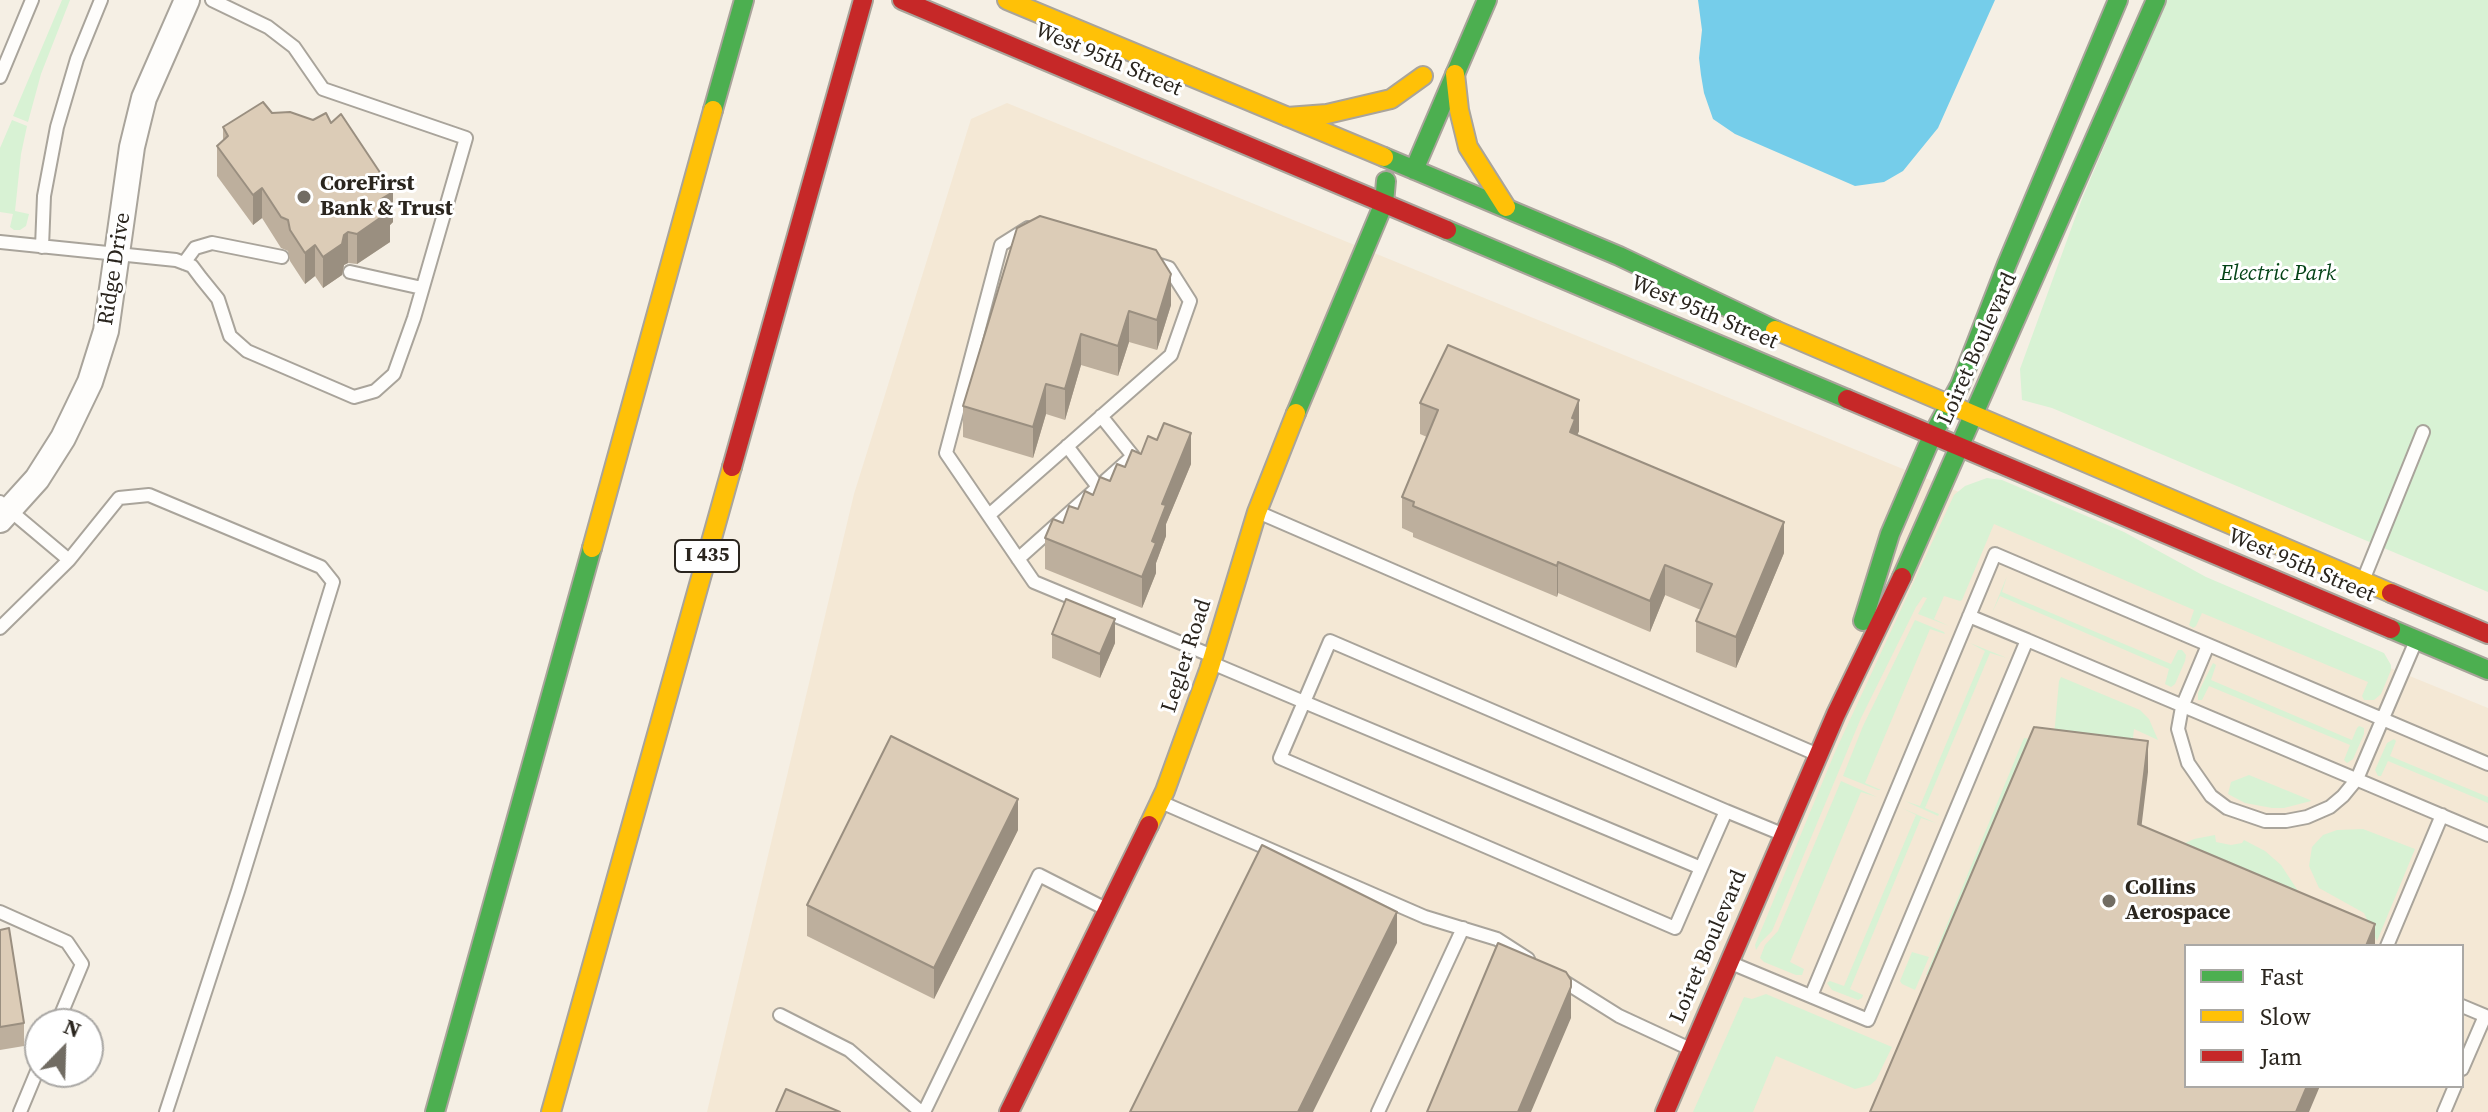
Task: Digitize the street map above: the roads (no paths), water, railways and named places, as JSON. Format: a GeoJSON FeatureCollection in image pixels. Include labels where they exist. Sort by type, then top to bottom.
{"type":"FeatureCollection","features":[{"type":"Feature","properties":{"kind":"main road"},"geometry":{"type":"LineString","coordinates":[[435,1112],[744,0]]}},
{"type":"Feature","properties":{"kind":"main road","name":"I 435"},"geometry":{"type":"LineString","coordinates":[[551,1112],[863,0]]}},
{"type":"Feature","properties":{"kind":"main road","name":"West 95th Street"},"geometry":{"type":"LineString","coordinates":[[902,0],[2488,670]]}},
{"type":"Feature","properties":{"kind":"main road","name":"West 95th Street"},"geometry":{"type":"LineString","coordinates":[[1007,0],[1506,207],[1619,256],[1791,338],[2488,634]]}},
{"type":"Feature","properties":{"kind":"main road"},"geometry":{"type":"LineString","coordinates":[[1384,203],[1414,170],[1487,0]]}},
{"type":"Feature","properties":{"kind":"main road","name":"Loiret Boulevard"},"geometry":{"type":"LineString","coordinates":[[1836,714],[1890,534],[1932,436],[1960,385],[2007,264],[2118,0]]}},
{"type":"Feature","properties":{"kind":"main road","name":"Loiret Boulevard"},"geometry":{"type":"LineString","coordinates":[[1665,1112],[1836,714],[1961,448],[2156,0]]}},
{"type":"Feature","properties":{"kind":"main road"},"geometry":{"type":"LineString","coordinates":[[2103,37],[2135,51]]}},
{"type":"Feature","properties":{"kind":"main road"},"geometry":{"type":"LineString","coordinates":[[1287,117],[1327,114],[1391,99],[1426,70],[1408,113]]}},
{"type":"Feature","properties":{"kind":"main road"},"geometry":{"type":"LineString","coordinates":[[1455,74],[1468,147],[1506,207]]}},
{"type":"Feature","properties":{"kind":"main road"},"geometry":{"type":"LineString","coordinates":[[1384,203],[1388,160],[1397,138]]}},
{"type":"Feature","properties":{"kind":"main road","name":"Legler Road"},"geometry":{"type":"LineString","coordinates":[[1009,1112],[1109,911],[1183,746],[1257,512],[1384,203]]}},
{"type":"Feature","properties":{"kind":"street","name":"Ridge Drive"},"geometry":{"type":"LineString","coordinates":[[3,511],[37,479],[63,438],[90,382],[106,331],[132,147],[144,98],[187,0]]}},
{"type":"Feature","properties":{"kind":"lane"},"geometry":{"type":"LineString","coordinates":[[0,77],[32,0]]}},
{"type":"Feature","properties":{"kind":"lane"},"geometry":{"type":"LineString","coordinates":[[42,247],[44,196],[53,141],[77,59],[101,0]]}},
{"type":"Feature","properties":{"kind":"lane"},"geometry":{"type":"LineString","coordinates":[[0,242],[176,260],[192,266],[218,299],[230,336],[247,351],[354,397],[375,391],[394,374],[466,138],[323,89],[294,47],[268,27],[212,0]]}},
{"type":"Feature","properties":{"kind":"lane"},"geometry":{"type":"LineString","coordinates":[[1039,221],[1001,245],[946,453],[1034,582],[1304,702],[1701,868]]}},
{"type":"Feature","properties":{"kind":"lane"},"geometry":{"type":"LineString","coordinates":[[184,263],[195,248],[212,243],[282,257]]}},
{"type":"Feature","properties":{"kind":"lane"},"geometry":{"type":"LineString","coordinates":[[989,515],[1171,355],[1190,301],[1169,268],[1140,258]]}},
{"type":"Feature","properties":{"kind":"lane"},"geometry":{"type":"LineString","coordinates":[[350,272],[422,288]]}},
{"type":"Feature","properties":{"kind":"lane"},"geometry":{"type":"LineString","coordinates":[[1018,559],[1133,456],[1101,416]]}},
{"type":"Feature","properties":{"kind":"lane"},"geometry":{"type":"LineString","coordinates":[[2363,581],[2423,432]]}},
{"type":"Feature","properties":{"kind":"lane"},"geometry":{"type":"LineString","coordinates":[[1067,446],[1098,487]]}},
{"type":"Feature","properties":{"kind":"lane"},"geometry":{"type":"LineString","coordinates":[[0,628],[69,560],[119,498],[149,495],[321,567],[333,582],[234,905],[166,1112]]}},
{"type":"Feature","properties":{"kind":"lane"},"geometry":{"type":"LineString","coordinates":[[3,511],[69,560]]}},
{"type":"Feature","properties":{"kind":"lane"},"geometry":{"type":"LineString","coordinates":[[1257,512],[1818,755]]}},
{"type":"Feature","properties":{"kind":"lane"},"geometry":{"type":"LineString","coordinates":[[1811,996],[1995,554],[2488,764]]}},
{"type":"Feature","properties":{"kind":"lane"},"geometry":{"type":"LineString","coordinates":[[1969,616],[2488,835]]}},
{"type":"Feature","properties":{"kind":"lane"},"geometry":{"type":"LineString","coordinates":[[1728,962],[1868,1020],[2027,640]]}},
{"type":"Feature","properties":{"kind":"lane"},"geometry":{"type":"LineString","coordinates":[[2208,645],[2182,707],[2178,729],[2188,763],[2211,796],[2227,808],[2265,821],[2286,821],[2307,817],[2330,807],[2357,779],[2416,640]]}},
{"type":"Feature","properties":{"kind":"lane"},"geometry":{"type":"LineString","coordinates":[[1726,811],[1675,928],[1280,758],[1330,641],[1784,835]]}},
{"type":"Feature","properties":{"kind":"lane"},"geometry":{"type":"LineString","coordinates":[[1160,801],[1425,917],[1497,939],[1533,962]]}},
{"type":"Feature","properties":{"kind":"lane"},"geometry":{"type":"LineString","coordinates":[[2388,944],[2442,815]]}},
{"type":"Feature","properties":{"kind":"lane"},"geometry":{"type":"LineString","coordinates":[[780,1015],[849,1050],[923,1112],[1039,875],[1109,911]]}},
{"type":"Feature","properties":{"kind":"lane"},"geometry":{"type":"LineString","coordinates":[[0,912],[67,942],[82,964],[64,1008]]}},
{"type":"Feature","properties":{"kind":"lane"},"geometry":{"type":"LineString","coordinates":[[1378,1112],[1463,928]]}},
{"type":"Feature","properties":{"kind":"lane"},"geometry":{"type":"LineString","coordinates":[[1546,970],[1619,1016],[1691,1049]]}},
{"type":"Feature","properties":{"kind":"lane"},"geometry":{"type":"LineString","coordinates":[[2464,1007],[2486,1016],[2464,1065]]}},
{"type":"Feature","properties":{"kind":"lane"},"geometry":{"type":"LineString","coordinates":[[20,1112],[30,1088]]}},
{"type":"Feature","properties":{"kind":"lane"},"geometry":{"type":"LineString","coordinates":[[2444,1112],[2454,1088]]}},
{"type":"Feature","properties":{"kind":"water"},"geometry":{"type":"Polygon","coordinates":[[[1698,0],[1995,0],[1938,128],[1903,171],[1884,182],[1855,186],[1735,134],[1713,119],[1701,75],[1702,30],[1698,0]]]}},
{"type":"Feature","properties":{"kind":"place","name":"CoreFirst Bank & Trust"},"geometry":{"type":"Point","coordinates":[304,197]}},
{"type":"Feature","properties":{"kind":"place","name":"Collins Aerospace"},"geometry":{"type":"Point","coordinates":[2109,901]}},
{"type":"Feature","properties":{"kind":"park label","name":"Electric Park"},"geometry":{"type":"Point","coordinates":[2278,274]}}]}
